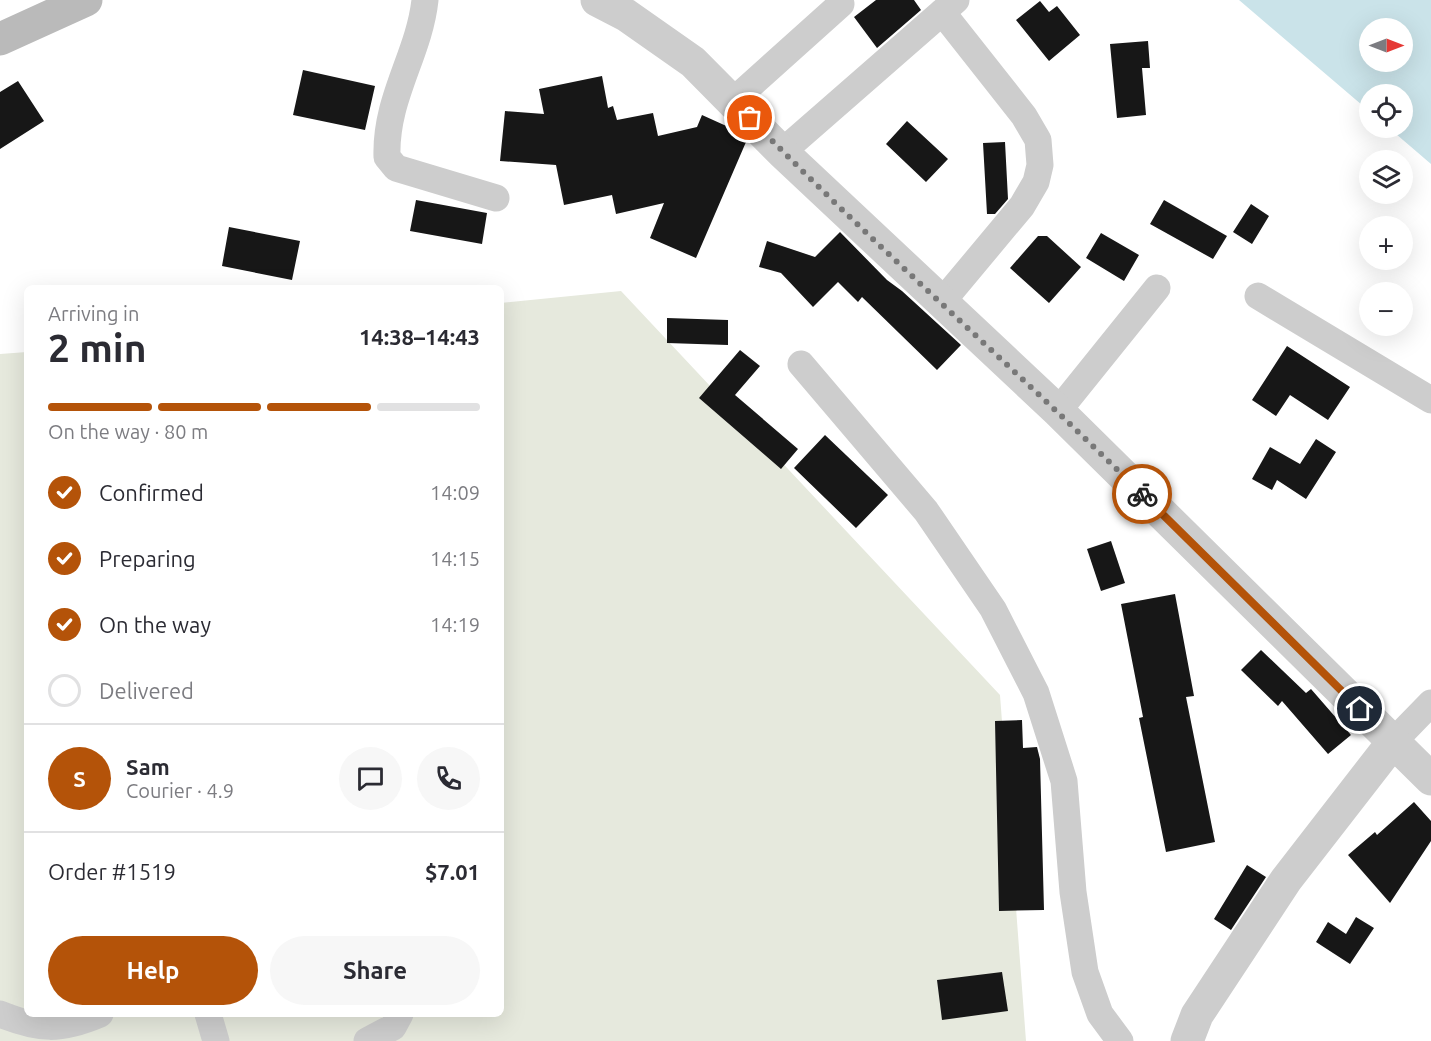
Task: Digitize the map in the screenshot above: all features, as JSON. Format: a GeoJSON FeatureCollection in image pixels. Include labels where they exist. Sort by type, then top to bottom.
{"type":"FeatureCollection","features":[{"type":"Feature","properties":{"kind":"main road"},"geometry":{"type":"LineString","coordinates":[[0,39],[86,0]]}},
{"type":"Feature","properties":{"kind":"street"},"geometry":{"type":"LineString","coordinates":[[425,0],[415,41],[388,123],[387,157],[396,168],[496,198]]}},
{"type":"Feature","properties":{"kind":"street"},"geometry":{"type":"LineString","coordinates":[[597,0],[626,15],[693,62],[783,152],[1058,411],[1431,779]]}},
{"type":"Feature","properties":{"kind":"street"},"geometry":{"type":"LineString","coordinates":[[733,101],[841,4]]}},
{"type":"Feature","properties":{"kind":"street"},"geometry":{"type":"LineString","coordinates":[[783,152],[949,6],[1038,140],[1040,165],[1036,182],[1022,206],[941,303]]}},
{"type":"Feature","properties":{"kind":"street"},"geometry":{"type":"LineString","coordinates":[[1058,411],[1157,288]]}},
{"type":"Feature","properties":{"kind":"street"},"geometry":{"type":"LineString","coordinates":[[1258,296],[1431,400]]}},
{"type":"Feature","properties":{"kind":"street"},"geometry":{"type":"LineString","coordinates":[[801,364],[926,512],[993,609],[1036,693],[1064,781],[1072,892],[1085,972],[1100,1014],[1120,1041]]}},
{"type":"Feature","properties":{"kind":"street"},"geometry":{"type":"LineString","coordinates":[[1187,1041],[1197,1015],[1286,880],[1393,742],[1431,703]]}},
{"type":"Feature","properties":{"kind":"street"},"geometry":{"type":"LineString","coordinates":[[0,1014],[18,1021],[52,1028],[82,1022],[93,1017]]}},
{"type":"Feature","properties":{"kind":"street"},"geometry":{"type":"LineString","coordinates":[[209,1017],[216,1041]]}},
{"type":"Feature","properties":{"kind":"street"},"geometry":{"type":"LineString","coordinates":[[367,1041],[393,1027],[398,1017]]}},
{"type":"Feature","properties":{"kind":"shaded area"},"geometry":{"type":"Polygon","coordinates":[[[621,291],[1000,695],[1026,1041],[0,1041],[0,354],[24,352],[24,1017],[504,1017],[504,303],[621,291]]]}},
{"type":"Feature","properties":{"kind":"water"},"geometry":{"type":"Polygon","coordinates":[[[1239,0],[1431,0],[1431,164],[1401,138],[1413,138],[1413,84],[1359,84],[1359,102],[1239,0]]]}},
{"type":"Feature","properties":{"kind":"building"},"geometry":{"type":"Polygon","coordinates":[[[876,0],[914,0],[921,10],[877,48],[854,17],[876,0]]]}},
{"type":"Feature","properties":{"kind":"building"},"geometry":{"type":"Polygon","coordinates":[[[1040,1],[1049,12],[1057,6],[1080,35],[1049,61],[1016,20],[1040,1]]]}},
{"type":"Feature","properties":{"kind":"building"},"geometry":{"type":"Polygon","coordinates":[[[1148,41],[1150,68],[1142,68],[1146,115],[1117,118],[1110,44],[1148,41]]]}},
{"type":"Feature","properties":{"kind":"building"},"geometry":{"type":"Polygon","coordinates":[[[303,70],[375,86],[365,130],[293,115],[303,70]]]}},
{"type":"Feature","properties":{"kind":"building"},"geometry":{"type":"Polygon","coordinates":[[[602,76],[608,108],[613,106],[617,120],[653,113],[658,136],[697,127],[702,115],[733,129],[746,142],[696,258],[650,238],[664,203],[616,214],[612,195],[564,205],[556,165],[500,161],[505,111],[544,114],[539,89],[602,76]]]}},
{"type":"Feature","properties":{"kind":"building"},"geometry":{"type":"Polygon","coordinates":[[[18,81],[44,121],[0,149],[0,92],[18,81]]]}},
{"type":"Feature","properties":{"kind":"building"},"geometry":{"type":"Polygon","coordinates":[[[907,121],[948,159],[926,182],[886,144],[907,121]]]}},
{"type":"Feature","properties":{"kind":"building"},"geometry":{"type":"Polygon","coordinates":[[[1005,142],[1008,199],[995,214],[987,214],[983,143],[1005,142]]]}},
{"type":"Feature","properties":{"kind":"building"},"geometry":{"type":"Polygon","coordinates":[[[416,200],[487,213],[482,244],[410,231],[416,200]]]}},
{"type":"Feature","properties":{"kind":"building"},"geometry":{"type":"Polygon","coordinates":[[[1164,200],[1227,236],[1213,259],[1150,224],[1164,200]]]}},
{"type":"Feature","properties":{"kind":"building"},"geometry":{"type":"Polygon","coordinates":[[[1251,204],[1269,216],[1252,244],[1233,232],[1251,204]]]}},
{"type":"Feature","properties":{"kind":"building"},"geometry":{"type":"Polygon","coordinates":[[[229,227],[300,241],[292,280],[222,266],[229,227]]]}},
{"type":"Feature","properties":{"kind":"building"},"geometry":{"type":"Polygon","coordinates":[[[840,232],[887,280],[961,345],[937,370],[862,297],[858,302],[838,282],[813,307],[781,273],[759,267],[767,241],[815,257],[840,232]]]}},
{"type":"Feature","properties":{"kind":"building"},"geometry":{"type":"Polygon","coordinates":[[[1101,233],[1139,255],[1124,281],[1086,258],[1101,233]]]}},
{"type":"Feature","properties":{"kind":"building"},"geometry":{"type":"Polygon","coordinates":[[[1038,236],[1047,236],[1081,267],[1049,303],[1010,268],[1038,236]]]}},
{"type":"Feature","properties":{"kind":"building"},"geometry":{"type":"Polygon","coordinates":[[[667,318],[728,320],[728,345],[667,343],[667,318]]]}},
{"type":"Feature","properties":{"kind":"building"},"geometry":{"type":"Polygon","coordinates":[[[1287,346],[1350,387],[1328,420],[1290,395],[1276,416],[1252,400],[1287,346]]]}},
{"type":"Feature","properties":{"kind":"building"},"geometry":{"type":"Polygon","coordinates":[[[740,350],[760,366],[735,395],[798,449],[781,469],[699,398],[740,350]]]}},
{"type":"Feature","properties":{"kind":"building"},"geometry":{"type":"Polygon","coordinates":[[[825,435],[888,495],[856,528],[794,468],[825,435]]]}},
{"type":"Feature","properties":{"kind":"building"},"geometry":{"type":"Polygon","coordinates":[[[1316,439],[1336,452],[1306,499],[1277,480],[1272,490],[1252,479],[1270,447],[1300,464],[1316,439]]]}},
{"type":"Feature","properties":{"kind":"building"},"geometry":{"type":"Polygon","coordinates":[[[1111,541],[1125,583],[1101,591],[1087,549],[1111,541]]]}},
{"type":"Feature","properties":{"kind":"building"},"geometry":{"type":"Polygon","coordinates":[[[1175,594],[1194,696],[1186,697],[1215,842],[1166,852],[1139,718],[1143,717],[1121,604],[1175,594]]]}},
{"type":"Feature","properties":{"kind":"building"},"geometry":{"type":"Polygon","coordinates":[[[1261,650],[1306,693],[1311,689],[1351,735],[1328,754],[1282,701],[1278,706],[1241,670],[1261,650]]]}},
{"type":"Feature","properties":{"kind":"building"},"geometry":{"type":"Polygon","coordinates":[[[1022,720],[1023,748],[1037,747],[1040,759],[1044,910],[999,911],[995,721],[1022,720]]]}},
{"type":"Feature","properties":{"kind":"building"},"geometry":{"type":"Polygon","coordinates":[[[1414,802],[1431,821],[1431,841],[1390,903],[1348,855],[1375,832],[1377,835],[1414,802]]]}},
{"type":"Feature","properties":{"kind":"building"},"geometry":{"type":"Polygon","coordinates":[[[1247,865],[1266,877],[1231,930],[1214,919],[1247,865]]]}},
{"type":"Feature","properties":{"kind":"building"},"geometry":{"type":"Polygon","coordinates":[[[1356,917],[1374,928],[1350,964],[1316,942],[1328,922],[1346,934],[1356,917]]]}},
{"type":"Feature","properties":{"kind":"building"},"geometry":{"type":"Polygon","coordinates":[[[1002,972],[1008,1011],[942,1020],[937,980],[1002,972]]]}},
{"type":"Feature","properties":{"kind":"way so far"},"geometry":{"type":"LineString","coordinates":[[750,118],[1142,494]]}},
{"type":"Feature","properties":{"kind":"route"},"geometry":{"type":"LineString","coordinates":[[1142,494],[1360,709]]}}]}
